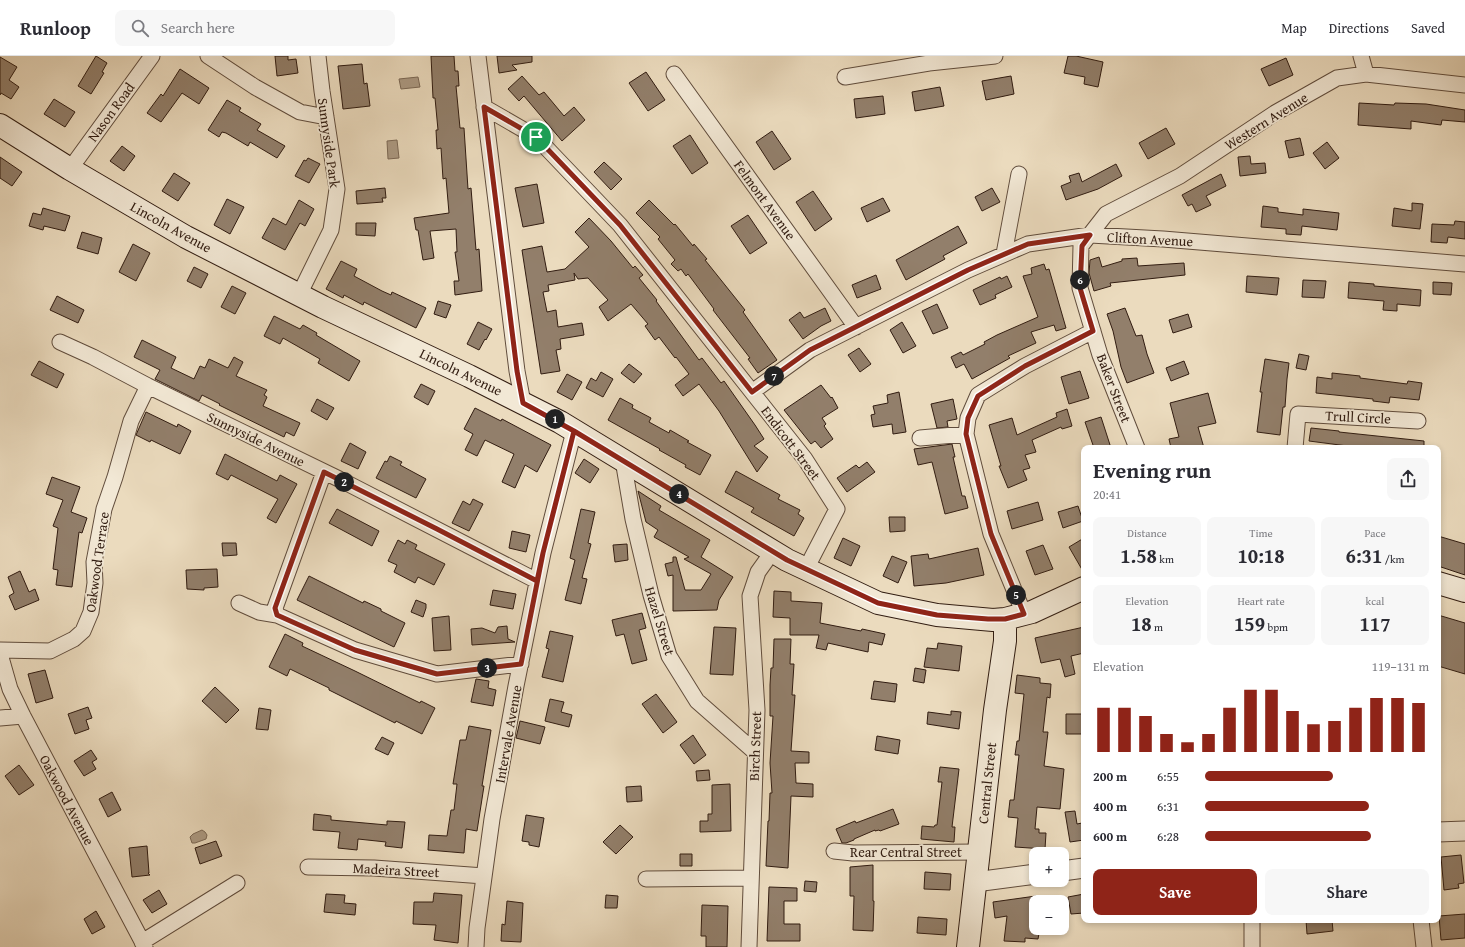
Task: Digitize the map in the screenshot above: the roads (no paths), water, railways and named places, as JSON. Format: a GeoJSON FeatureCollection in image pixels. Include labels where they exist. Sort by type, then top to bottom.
{"type":"FeatureCollection","features":[{"type":"Feature","properties":{"kind":"main road","name":"Lincoln Avenue"},"geometry":{"type":"LineString","coordinates":[[0,125],[70,169],[186,237],[299,295],[523,403],[623,460],[773,551],[806,569],[878,603],[937,615],[988,619],[1015,617],[1032,612],[1081,589]]}},
{"type":"Feature","properties":{"kind":"main road"},"geometry":{"type":"LineString","coordinates":[[1441,584],[1465,591]]}},
{"type":"Feature","properties":{"kind":"main road","name":"Central Street"},"geometry":{"type":"LineString","coordinates":[[968,947],[995,710],[1005,642],[1015,617]]}},
{"type":"Feature","properties":{"kind":"street","name":"Nason Road"},"geometry":{"type":"LineString","coordinates":[[70,169],[152,56]]}},
{"type":"Feature","properties":{"kind":"street"},"geometry":{"type":"LineString","coordinates":[[208,56],[255,87],[300,112],[326,118]]}},
{"type":"Feature","properties":{"kind":"street","name":"Sunnyside Park"},"geometry":{"type":"LineString","coordinates":[[299,295],[331,230],[337,190],[318,56]]}},
{"type":"Feature","properties":{"kind":"street"},"geometry":{"type":"LineString","coordinates":[[478,56],[517,371],[523,403]]}},
{"type":"Feature","properties":{"kind":"street"},"geometry":{"type":"LineString","coordinates":[[845,77],[929,63],[995,56]]}},
{"type":"Feature","properties":{"kind":"street"},"geometry":{"type":"LineString","coordinates":[[1361,56],[1366,74]]}},
{"type":"Feature","properties":{"kind":"street","name":"Felmont Avenue"},"geometry":{"type":"LineString","coordinates":[[674,74],[856,327]]}},
{"type":"Feature","properties":{"kind":"street","name":"Western Avenue"},"geometry":{"type":"LineString","coordinates":[[1090,235],[1106,214],[1180,176],[1275,113],[1337,78],[1366,74],[1465,86]]}},
{"type":"Feature","properties":{"kind":"street","name":"Endicott Street"},"geometry":{"type":"LineString","coordinates":[[484,107],[536,137],[620,225],[805,459],[837,509],[806,569]]}},
{"type":"Feature","properties":{"kind":"street"},"geometry":{"type":"LineString","coordinates":[[1004,254],[1019,174]]}},
{"type":"Feature","properties":{"kind":"street","name":"Clifton Avenue"},"geometry":{"type":"LineString","coordinates":[[752,392],[810,350],[968,270],[1028,244],[1090,235],[1164,239],[1465,264]]}},
{"type":"Feature","properties":{"kind":"street","name":"Baker Street"},"geometry":{"type":"LineString","coordinates":[[1090,235],[1082,246],[1080,288],[1100,355],[1136,445]]}},
{"type":"Feature","properties":{"kind":"street"},"geometry":{"type":"LineString","coordinates":[[1015,617],[991,534],[966,434],[968,418],[978,396],[1025,366],[1093,331]]}},
{"type":"Feature","properties":{"kind":"street","name":"Sunnyside Avenue"},"geometry":{"type":"LineString","coordinates":[[60,342],[430,525],[537,581]]}},
{"type":"Feature","properties":{"kind":"street","name":"Oakwood Terrace"},"geometry":{"type":"LineString","coordinates":[[0,650],[50,651],[74,639],[83,631],[91,612],[95,584],[94,562],[104,509],[131,421],[148,386]]}},
{"type":"Feature","properties":{"kind":"street","name":"Trull Circle"},"geometry":{"type":"LineString","coordinates":[[1295,445],[1298,414],[1418,421]]}},
{"type":"Feature","properties":{"kind":"street","name":"Intervale Avenue"},"geometry":{"type":"LineString","coordinates":[[476,947],[477,928],[492,820],[521,664],[543,553],[574,431]]}},
{"type":"Feature","properties":{"kind":"street"},"geometry":{"type":"LineString","coordinates":[[920,438],[966,434]]}},
{"type":"Feature","properties":{"kind":"street","name":"Hazel Street"},"geometry":{"type":"LineString","coordinates":[[623,460],[633,519],[651,595],[669,656],[698,701],[756,752]]}},
{"type":"Feature","properties":{"kind":"street"},"geometry":{"type":"LineString","coordinates":[[277,615],[275,608],[324,472]]}},
{"type":"Feature","properties":{"kind":"street","name":"Birch Street"},"geometry":{"type":"LineString","coordinates":[[749,947],[757,710],[750,596],[758,572],[773,551]]}},
{"type":"Feature","properties":{"kind":"street"},"geometry":{"type":"LineString","coordinates":[[239,603],[259,612],[277,615],[355,650],[437,674],[521,664]]}},
{"type":"Feature","properties":{"kind":"street","name":"Oakwood Avenue"},"geometry":{"type":"LineString","coordinates":[[0,654],[10,689],[23,716],[143,945]]}},
{"type":"Feature","properties":{"kind":"street"},"geometry":{"type":"LineString","coordinates":[[0,718],[23,716]]}},
{"type":"Feature","properties":{"kind":"street"},"geometry":{"type":"LineString","coordinates":[[1441,832],[1465,830]]}},
{"type":"Feature","properties":{"kind":"street","name":"Rear Central Street"},"geometry":{"type":"LineString","coordinates":[[834,851],[853,853],[979,852]]}},
{"type":"Feature","properties":{"kind":"street","name":"Madeira Street"},"geometry":{"type":"LineString","coordinates":[[308,867],[374,868],[484,876]]}},
{"type":"Feature","properties":{"kind":"street"},"geometry":{"type":"LineString","coordinates":[[1069,869],[1081,868]]}},
{"type":"Feature","properties":{"kind":"street"},"geometry":{"type":"LineString","coordinates":[[975,882],[1029,875]]}},
{"type":"Feature","properties":{"kind":"street"},"geometry":{"type":"LineString","coordinates":[[646,879],[751,878]]}},
{"type":"Feature","properties":{"kind":"street"},"geometry":{"type":"LineString","coordinates":[[143,945],[237,883]]}},
{"type":"Feature","properties":{"kind":"street"},"geometry":{"type":"LineString","coordinates":[[1252,923],[1252,947]]}},
{"type":"Feature","properties":{"kind":"street"},"geometry":{"type":"LineString","coordinates":[[1421,923],[1424,947]]}}]}
